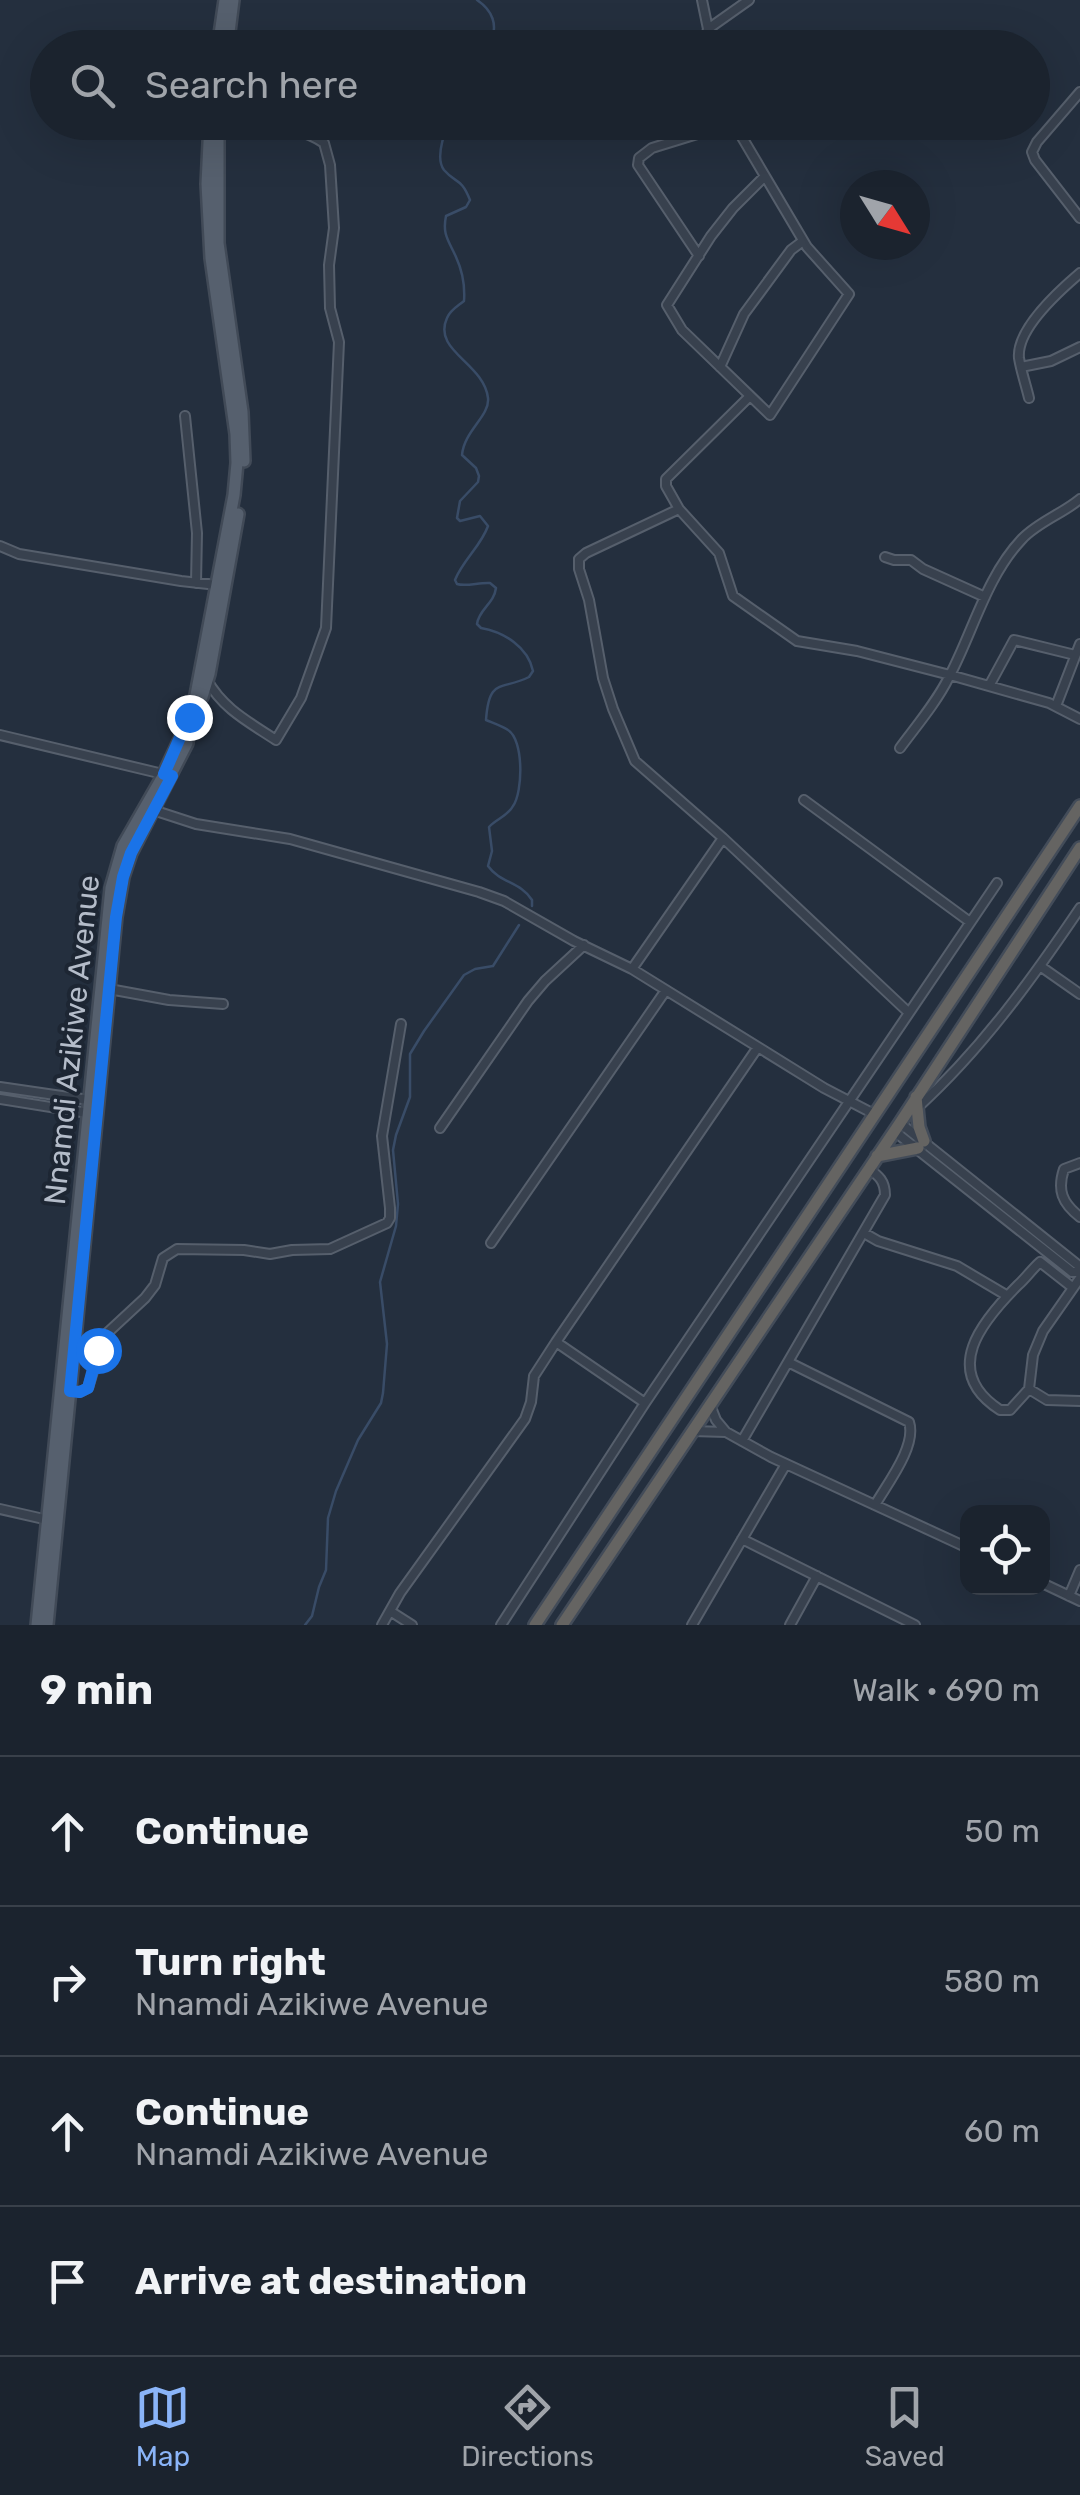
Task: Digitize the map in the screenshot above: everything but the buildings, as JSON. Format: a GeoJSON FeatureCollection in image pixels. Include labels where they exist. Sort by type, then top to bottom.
{"type":"FeatureCollection","features":[{"type":"Feature","properties":{"kind":"highway"},"geometry":{"type":"LineString","coordinates":[[535,1625],[1080,806]]}},
{"type":"Feature","properties":{"kind":"highway"},"geometry":{"type":"LineString","coordinates":[[562,1625],[868,1168],[916,1103],[1080,848]]}},
{"type":"Feature","properties":{"kind":"highway"},"geometry":{"type":"LineString","coordinates":[[877,1156],[921,1144],[916,1103]]}},
{"type":"Feature","properties":{"kind":"main road"},"geometry":{"type":"LineString","coordinates":[[221,30],[225,0]]}},
{"type":"Feature","properties":{"kind":"main road"},"geometry":{"type":"LineString","coordinates":[[230,30],[234,0]]}},
{"type":"Feature","properties":{"kind":"main road","name":"Nnamdi Azikiwe Avenue"},"geometry":{"type":"LineString","coordinates":[[37,1625],[70,1391],[116,917],[131,853],[168,775],[196,695],[234,496],[237,451],[233,399],[210,258],[209,140]]}},
{"type":"Feature","properties":{"kind":"main road","name":"Nnamdi Azikiwe Avenue"},"geometry":{"type":"LineString","coordinates":[[47,1625],[52,1520],[108,906],[117,862],[132,829],[189,739],[207,680],[241,499],[245,451],[218,243],[217,140]]}},
{"type":"Feature","properties":{"kind":"street"},"geometry":{"type":"LineString","coordinates":[[702,0],[708,29],[750,0]]}},
{"type":"Feature","properties":{"kind":"street"},"geometry":{"type":"LineString","coordinates":[[1050,128],[1080,92]]}},
{"type":"Feature","properties":{"kind":"street"},"geometry":{"type":"LineString","coordinates":[[207,680],[217,698],[276,740],[301,698],[326,628],[339,342],[330,308],[329,265],[334,228],[330,165],[320,140]]}},
{"type":"Feature","properties":{"kind":"street"},"geometry":{"type":"LineString","coordinates":[[678,140],[652,148],[639,158],[638,165],[698,256]]}},
{"type":"Feature","properties":{"kind":"street"},"geometry":{"type":"LineString","coordinates":[[743,140],[765,176],[804,241],[848,292],[848,299],[770,415],[682,330],[668,305],[732,208],[765,176]]}},
{"type":"Feature","properties":{"kind":"street"},"geometry":{"type":"LineString","coordinates":[[1040,140],[1032,152],[1034,160],[1080,218]]}},
{"type":"Feature","properties":{"kind":"street"},"geometry":{"type":"LineString","coordinates":[[720,367],[744,314],[791,250],[804,241]]}},
{"type":"Feature","properties":{"kind":"street"},"geometry":{"type":"LineString","coordinates":[[1030,398],[1018,355],[1022,343],[1055,294],[1080,273]]}},
{"type":"Feature","properties":{"kind":"street"},"geometry":{"type":"LineString","coordinates":[[1022,367],[1051,362],[1080,347]]}},
{"type":"Feature","properties":{"kind":"street"},"geometry":{"type":"LineString","coordinates":[[750,396],[666,479],[678,508],[719,554],[732,596],[797,641],[858,650],[990,686],[1056,706],[1080,719]]}},
{"type":"Feature","properties":{"kind":"street"},"geometry":{"type":"LineString","coordinates":[[185,416],[198,533],[196,583]]}},
{"type":"Feature","properties":{"kind":"street"},"geometry":{"type":"LineString","coordinates":[[900,748],[950,675],[996,575],[1024,536],[1080,499]]}},
{"type":"Feature","properties":{"kind":"street"},"geometry":{"type":"LineString","coordinates":[[678,508],[578,559],[603,678],[635,761],[908,1012]]}},
{"type":"Feature","properties":{"kind":"street"},"geometry":{"type":"LineString","coordinates":[[0,546],[19,554],[217,584]]}},
{"type":"Feature","properties":{"kind":"street"},"geometry":{"type":"LineString","coordinates":[[885,557],[911,560],[985,597]]}},
{"type":"Feature","properties":{"kind":"street"},"geometry":{"type":"LineString","coordinates":[[990,686],[1014,640],[1075,655]]}},
{"type":"Feature","properties":{"kind":"street"},"geometry":{"type":"LineString","coordinates":[[1056,706],[1080,644]]}},
{"type":"Feature","properties":{"kind":"street"},"geometry":{"type":"LineString","coordinates":[[0,735],[168,775]]}},
{"type":"Feature","properties":{"kind":"street"},"geometry":{"type":"LineString","coordinates":[[804,800],[970,922]]}},
{"type":"Feature","properties":{"kind":"street"},"geometry":{"type":"LineString","coordinates":[[153,810],[196,824],[290,839],[504,901],[632,969],[874,1114]]}},
{"type":"Feature","properties":{"kind":"street"},"geometry":{"type":"LineString","coordinates":[[632,969],[723,838]]}},
{"type":"Feature","properties":{"kind":"street"},"geometry":{"type":"LineString","coordinates":[[500,1625],[645,1403],[998,882]]}},
{"type":"Feature","properties":{"kind":"street"},"geometry":{"type":"LineString","coordinates":[[916,1103],[965,1061],[1080,908]]}},
{"type":"Feature","properties":{"kind":"street"},"geometry":{"type":"LineString","coordinates":[[440,1128],[528,1002],[584,945]]}},
{"type":"Feature","properties":{"kind":"street"},"geometry":{"type":"LineString","coordinates":[[1040,966],[1080,994]]}},
{"type":"Feature","properties":{"kind":"street"},"geometry":{"type":"LineString","coordinates":[[109,989],[169,1000],[222,1004]]}},
{"type":"Feature","properties":{"kind":"street"},"geometry":{"type":"LineString","coordinates":[[490,1243],[666,990]]}},
{"type":"Feature","properties":{"kind":"street"},"geometry":{"type":"LineString","coordinates":[[70,1391],[88,1388],[104,1336],[145,1298],[155,1284],[163,1258],[177,1249],[270,1254],[330,1249],[387,1223],[390,1208],[382,1136],[400,1024]]}},
{"type":"Feature","properties":{"kind":"street"},"geometry":{"type":"LineString","coordinates":[[382,1625],[400,1593],[525,1419],[534,1376],[556,1342],[758,1047]]}},
{"type":"Feature","properties":{"kind":"street"},"geometry":{"type":"LineString","coordinates":[[0,1088],[88,1106]]}},
{"type":"Feature","properties":{"kind":"street"},"geometry":{"type":"LineString","coordinates":[[0,1098],[88,1106]]}},
{"type":"Feature","properties":{"kind":"street"},"geometry":{"type":"LineString","coordinates":[[897,1127],[1078,1264],[1080,1274],[1037,1344],[1029,1389],[1010,1410],[1000,1410],[982,1392],[971,1371],[970,1353],[978,1331],[1040,1262],[1072,1287]]}},
{"type":"Feature","properties":{"kind":"street"},"geometry":{"type":"LineString","coordinates":[[1080,1163],[1064,1169],[1060,1182],[1061,1196],[1080,1217]]}},
{"type":"Feature","properties":{"kind":"street"},"geometry":{"type":"LineString","coordinates":[[742,1441],[885,1195],[880,1177],[868,1168]]}},
{"type":"Feature","properties":{"kind":"street"},"geometry":{"type":"LineString","coordinates":[[864,1233],[957,1266],[1006,1296]]}},
{"type":"Feature","properties":{"kind":"street"},"geometry":{"type":"LineString","coordinates":[[556,1342],[645,1403]]}},
{"type":"Feature","properties":{"kind":"street"},"geometry":{"type":"LineString","coordinates":[[788,1362],[909,1422],[912,1432],[907,1450],[875,1505]]}},
{"type":"Feature","properties":{"kind":"street"},"geometry":{"type":"LineString","coordinates":[[1029,1389],[1047,1400],[1080,1402]]}},
{"type":"Feature","properties":{"kind":"street"},"geometry":{"type":"LineString","coordinates":[[710,1404],[726,1432],[742,1441],[960,1544]]}},
{"type":"Feature","properties":{"kind":"street"},"geometry":{"type":"LineString","coordinates":[[692,1432],[726,1432]]}},
{"type":"Feature","properties":{"kind":"street"},"geometry":{"type":"LineString","coordinates":[[692,1625],[786,1464]]}},
{"type":"Feature","properties":{"kind":"street"},"geometry":{"type":"LineString","coordinates":[[0,1509],[52,1520]]}},
{"type":"Feature","properties":{"kind":"street"},"geometry":{"type":"LineString","coordinates":[[742,1539],[909,1624]]}},
{"type":"Feature","properties":{"kind":"street"},"geometry":{"type":"LineString","coordinates":[[1068,1596],[1080,1570]]}},
{"type":"Feature","properties":{"kind":"street"},"geometry":{"type":"LineString","coordinates":[[790,1625],[817,1576]]}},
{"type":"Feature","properties":{"kind":"street"},"geometry":{"type":"LineString","coordinates":[[1050,1587],[1080,1601]]}},
{"type":"Feature","properties":{"kind":"street"},"geometry":{"type":"LineString","coordinates":[[390,1611],[412,1625]]}},
{"type":"Feature","properties":{"kind":"waterway"},"geometry":{"type":"LineString","coordinates":[[477,0],[490,13],[494,30]]}},
{"type":"Feature","properties":{"kind":"waterway"},"geometry":{"type":"LineString","coordinates":[[443,140],[441,165],[464,188],[470,200],[466,207],[446,216],[446,233],[463,279],[464,301],[448,315],[444,329],[452,349],[478,375],[488,398],[462,455],[476,468],[478,482],[460,501],[457,518],[460,521],[480,516],[488,526],[455,580],[461,585],[490,583],[496,588],[477,624],[514,642],[533,671],[529,677],[498,688],[490,697],[486,720],[513,736],[520,766],[519,790],[513,806],[489,827],[492,851],[488,866],[527,894],[532,906]]}},
{"type":"Feature","properties":{"kind":"waterway"},"geometry":{"type":"LineString","coordinates":[[305,1625],[312,1616],[326,1570],[328,1518],[336,1491],[383,1393],[387,1344],[380,1282],[396,1226],[393,1150],[410,1097],[410,1054],[464,975],[493,966],[519,925]]}},
{"type":"Feature","properties":{"kind":"route"},"geometry":{"type":"LineString","coordinates":[[98,1350],[88,1388],[70,1391],[123,877],[131,853],[172,776],[164,774],[189,717]]}}]}
